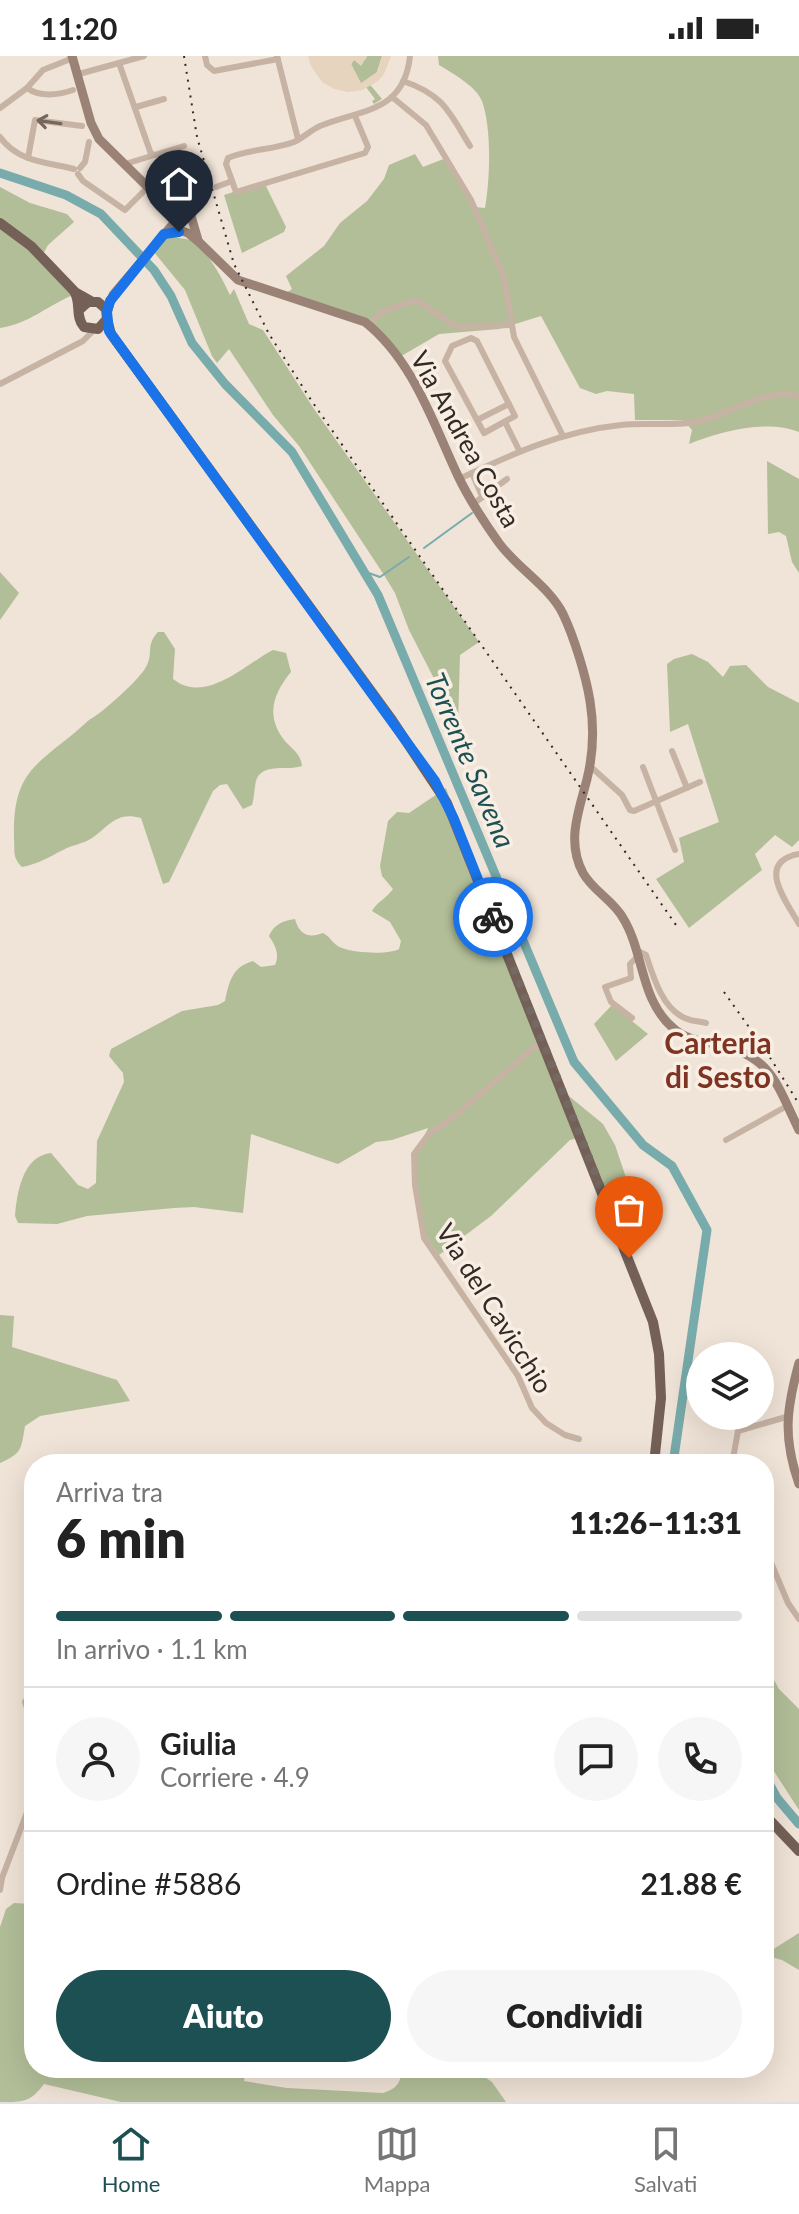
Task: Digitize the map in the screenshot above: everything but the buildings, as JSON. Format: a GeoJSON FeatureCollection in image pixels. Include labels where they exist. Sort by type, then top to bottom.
{"type":"FeatureCollection","features":[{"type":"Feature","properties":{"kind":"main road","name":"Via Andrea Costa"},"geometry":{"type":"LineString","coordinates":[[73,57],[79,74],[77,89],[93,139],[125,164],[238,280],[355,318],[369,326],[418,387],[473,504],[509,557],[551,596],[563,613],[590,698],[592,720],[590,766],[576,816],[575,853],[586,877],[625,921],[637,953]]}},
{"type":"Feature","properties":{"kind":"main road"},"geometry":{"type":"LineString","coordinates":[[0,223],[31,246],[75,292],[79,319],[92,328],[111,334],[435,781],[460,835],[653,1322],[659,1354],[661,1398],[655,1454]]}},
{"type":"Feature","properties":{"kind":"main road"},"geometry":{"type":"LineString","coordinates":[[92,328],[107,316],[113,295],[163,235],[182,223]]}},
{"type":"Feature","properties":{"kind":"main road"},"geometry":{"type":"LineString","coordinates":[[75,292],[94,301],[107,316],[111,334]]}},
{"type":"Feature","properties":{"kind":"main road"},"geometry":{"type":"LineString","coordinates":[[79,310],[85,303],[113,295]]}},
{"type":"Feature","properties":{"kind":"main road"},"geometry":{"type":"LineString","coordinates":[[637,953],[651,998],[671,1026],[687,1037],[751,1055],[768,1071],[799,1130]]}},
{"type":"Feature","properties":{"kind":"main road"},"geometry":{"type":"LineString","coordinates":[[799,1363],[786,1417],[789,1450],[799,1484]]}},
{"type":"Feature","properties":{"kind":"main road"},"geometry":{"type":"LineString","coordinates":[[774,1825],[799,1851]]}},
{"type":"Feature","properties":{"kind":"street"},"geometry":{"type":"LineString","coordinates":[[79,74],[144,56]]}},
{"type":"Feature","properties":{"kind":"street"},"geometry":{"type":"LineString","coordinates":[[205,56],[209,69],[218,71],[278,58],[298,139]]}},
{"type":"Feature","properties":{"kind":"street"},"geometry":{"type":"LineString","coordinates":[[355,116],[367,142],[365,153],[236,192],[226,164],[230,156],[298,139],[319,126],[376,109],[392,97],[403,81],[410,56]]}},
{"type":"Feature","properties":{"kind":"street"},"geometry":{"type":"LineString","coordinates":[[0,108],[27,88],[43,70],[73,57]]}},
{"type":"Feature","properties":{"kind":"street"},"geometry":{"type":"LineString","coordinates":[[119,63],[151,154],[155,155]]}},
{"type":"Feature","properties":{"kind":"street"},"geometry":{"type":"LineString","coordinates":[[403,81],[423,87],[437,97],[470,146]]}},
{"type":"Feature","properties":{"kind":"street"},"geometry":{"type":"LineString","coordinates":[[27,88],[37,94],[57,95],[77,89]]}},
{"type":"Feature","properties":{"kind":"street"},"geometry":{"type":"LineString","coordinates":[[392,97],[426,125],[471,200],[504,277],[514,337],[563,436]]}},
{"type":"Feature","properties":{"kind":"street"},"geometry":{"type":"LineString","coordinates":[[136,107],[164,99]]}},
{"type":"Feature","properties":{"kind":"street"},"geometry":{"type":"LineString","coordinates":[[28,158],[35,120],[86,124]]}},
{"type":"Feature","properties":{"kind":"street"},"geometry":{"type":"LineString","coordinates":[[0,137],[8,148],[28,158],[77,171],[83,181],[125,210],[148,187]]}},
{"type":"Feature","properties":{"kind":"street"},"geometry":{"type":"LineString","coordinates":[[77,171],[85,162],[93,139]]}},
{"type":"Feature","properties":{"kind":"street"},"geometry":{"type":"LineString","coordinates":[[125,164],[184,146]]}},
{"type":"Feature","properties":{"kind":"street"},"geometry":{"type":"LineString","coordinates":[[216,187],[232,181]]}},
{"type":"Feature","properties":{"kind":"street"},"geometry":{"type":"LineString","coordinates":[[182,223],[194,197],[208,190]]}},
{"type":"Feature","properties":{"kind":"street"},"geometry":{"type":"LineString","coordinates":[[369,326],[381,312],[416,300],[457,327],[511,325]]}},
{"type":"Feature","properties":{"kind":"street"},"geometry":{"type":"LineString","coordinates":[[0,384],[78,343],[92,328]]}},
{"type":"Feature","properties":{"kind":"street"},"geometry":{"type":"LineString","coordinates":[[465,339],[477,341],[509,404],[515,416],[484,433],[445,361],[452,346],[465,339]]}},
{"type":"Feature","properties":{"kind":"street"},"geometry":{"type":"LineString","coordinates":[[459,479],[519,450],[563,436],[620,425],[699,422],[758,398],[776,394],[799,396]]}},
{"type":"Feature","properties":{"kind":"street"},"geometry":{"type":"LineString","coordinates":[[477,420],[509,404]]}},
{"type":"Feature","properties":{"kind":"street"},"geometry":{"type":"LineString","coordinates":[[505,422],[519,450]]}},
{"type":"Feature","properties":{"kind":"street"},"geometry":{"type":"LineString","coordinates":[[472,473],[482,496]]}},
{"type":"Feature","properties":{"kind":"street"},"geometry":{"type":"LineString","coordinates":[[473,504],[507,479]]}},
{"type":"Feature","properties":{"kind":"street"},"geometry":{"type":"LineString","coordinates":[[672,751],[687,788]]}},
{"type":"Feature","properties":{"kind":"street"},"geometry":{"type":"LineString","coordinates":[[590,766],[622,795],[630,810],[634,811],[700,782]]}},
{"type":"Feature","properties":{"kind":"street"},"geometry":{"type":"LineString","coordinates":[[643,767],[675,850]]}},
{"type":"Feature","properties":{"kind":"street"},"geometry":{"type":"LineString","coordinates":[[799,854],[786,858],[775,875],[799,924]]}},
{"type":"Feature","properties":{"kind":"street"},"geometry":{"type":"LineString","coordinates":[[632,1018],[611,1002],[605,987],[631,978],[630,964],[637,953],[646,955],[660,991],[675,1011],[684,1018],[706,1023]]}},
{"type":"Feature","properties":{"kind":"street","name":"Via del Cavicchio"},"geometry":{"type":"LineString","coordinates":[[542,1041],[428,1135],[414,1154],[415,1185],[424,1238],[518,1376],[532,1408],[555,1429],[579,1439]]}},
{"type":"Feature","properties":{"kind":"street"},"geometry":{"type":"LineString","coordinates":[[726,1140],[787,1106]]}},
{"type":"Feature","properties":{"kind":"street"},"geometry":{"type":"LineString","coordinates":[[734,1454],[738,1431],[786,1417]]}},
{"type":"Feature","properties":{"kind":"street"},"geometry":{"type":"LineString","coordinates":[[774,1570],[788,1603],[799,1619]]}},
{"type":"Feature","properties":{"kind":"street"},"geometry":{"type":"LineString","coordinates":[[0,1890],[24,1820]]}},
{"type":"Feature","properties":{"kind":"green space"},"geometry":{"type":"Polygon","coordinates":[[[367,56],[382,56],[377,72],[367,81],[382,99],[374,104],[372,101],[375,99],[366,87],[363,88],[351,64],[354,60],[365,60],[367,56]]]}},
{"type":"Feature","properties":{"kind":"green space"},"geometry":{"type":"Polygon","coordinates":[[[438,56],[799,56],[799,432],[773,427],[744,428],[689,444],[692,430],[683,420],[635,420],[634,394],[607,391],[596,394],[580,388],[541,316],[499,329],[439,334],[398,358],[374,330],[286,293],[292,289],[286,276],[324,246],[340,223],[367,201],[384,179],[389,165],[415,154],[423,167],[446,158],[474,207],[485,208],[489,154],[482,101],[469,85],[439,65],[438,56]]]}},
{"type":"Feature","properties":{"kind":"green space"},"geometry":{"type":"Polygon","coordinates":[[[264,182],[286,227],[284,232],[242,253],[224,195],[264,182]]]}},
{"type":"Feature","properties":{"kind":"green space"},"geometry":{"type":"Polygon","coordinates":[[[0,187],[30,203],[67,214],[74,222],[48,245],[42,256],[75,294],[29,318],[0,328],[0,187]]]}},
{"type":"Feature","properties":{"kind":"green space"},"geometry":{"type":"Polygon","coordinates":[[[170,237],[188,239],[196,244],[213,264],[230,295],[234,289],[249,324],[263,330],[314,409],[479,642],[460,655],[458,725],[409,630],[395,593],[299,446],[273,415],[229,349],[217,363],[212,356],[185,290],[149,246],[155,240],[170,237]]]}},
{"type":"Feature","properties":{"kind":"green space"},"geometry":{"type":"Polygon","coordinates":[[[767,461],[799,479],[799,573],[792,562],[786,536],[779,532],[768,534],[767,461]]]}},
{"type":"Feature","properties":{"kind":"green space"},"geometry":{"type":"Polygon","coordinates":[[[0,572],[19,593],[0,620],[0,572]]]}},
{"type":"Feature","properties":{"kind":"green space"},"geometry":{"type":"Polygon","coordinates":[[[158,632],[164,632],[175,649],[173,679],[198,688],[224,680],[273,650],[286,653],[291,672],[276,697],[273,714],[279,732],[298,755],[302,766],[265,770],[257,778],[252,805],[243,809],[227,784],[213,791],[169,882],[163,884],[141,818],[133,816],[120,818],[89,840],[22,867],[15,857],[14,839],[18,795],[24,780],[44,757],[136,680],[148,662],[152,641],[158,632]]]}},
{"type":"Feature","properties":{"kind":"green space"},"geometry":{"type":"Polygon","coordinates":[[[692,654],[708,662],[723,677],[730,666],[746,665],[768,687],[799,703],[799,840],[792,847],[775,835],[755,854],[762,870],[689,928],[656,879],[684,862],[679,838],[719,822],[688,724],[670,732],[667,664],[692,654]]]}},
{"type":"Feature","properties":{"kind":"green space"},"geometry":{"type":"Polygon","coordinates":[[[446,788],[481,886],[564,1092],[603,1124],[615,1145],[640,1219],[619,1236],[578,1138],[570,1140],[491,1216],[439,1255],[422,1230],[412,1165],[428,1128],[376,1142],[338,1164],[251,1134],[243,1213],[194,1207],[87,1216],[57,1224],[18,1223],[15,1216],[23,1177],[33,1161],[41,1156],[51,1153],[78,1185],[88,1189],[96,1183],[97,1141],[124,1082],[123,1073],[109,1056],[111,1049],[182,1011],[225,1001],[233,976],[240,967],[253,961],[261,967],[275,965],[277,953],[269,936],[276,926],[295,919],[305,934],[323,933],[339,947],[380,953],[399,949],[401,941],[390,922],[372,911],[393,889],[382,876],[380,866],[388,821],[397,812],[409,813],[446,788]]]}},
{"type":"Feature","properties":{"kind":"green space"},"geometry":{"type":"Polygon","coordinates":[[[612,1005],[648,1034],[616,1061],[594,1024],[612,1005]]]}},
{"type":"Feature","properties":{"kind":"green space"},"geometry":{"type":"Polygon","coordinates":[[[0,1315],[14,1316],[12,1347],[117,1380],[130,1401],[40,1416],[25,1426],[17,1453],[0,1463],[0,1315]]]}},
{"type":"Feature","properties":{"kind":"green space"},"geometry":{"type":"Polygon","coordinates":[[[774,1680],[799,1709],[799,1810],[774,1771],[774,1680]]]}},
{"type":"Feature","properties":{"kind":"green space"},"geometry":{"type":"Polygon","coordinates":[[[14,1903],[24,1904],[24,2078],[244,2078],[244,2081],[287,2088],[383,2093],[398,2084],[400,2078],[486,2078],[506,2102],[121,2102],[44,2084],[26,2100],[0,2102],[0,1927],[6,1909],[14,1903]]]}},
{"type":"Feature","properties":{"kind":"green space"},"geometry":{"type":"Polygon","coordinates":[[[799,1933],[799,1970],[774,1958],[774,1949],[799,1933]]]}},
{"type":"Feature","properties":{"kind":"shaded area"},"geometry":{"type":"Polygon","coordinates":[[[308,56],[367,56],[361,66],[354,60],[351,64],[361,83],[377,72],[382,56],[391,56],[377,82],[362,90],[348,92],[322,82],[308,56]]]}},
{"type":"Feature","properties":{"kind":"waterway","name":"Torrente Savena"},"geometry":{"type":"LineString","coordinates":[[0,173],[66,195],[101,214],[154,270],[171,296],[192,343],[225,384],[292,452],[378,595],[574,1062],[643,1145],[672,1166],[707,1230],[674,1454]]}},
{"type":"Feature","properties":{"kind":"waterway"},"geometry":{"type":"LineString","coordinates":[[424,548],[472,513]]}},
{"type":"Feature","properties":{"kind":"waterway"},"geometry":{"type":"LineString","coordinates":[[363,571],[380,577],[409,557]]}},
{"type":"Feature","properties":{"kind":"waterway","name":"Torrente Savena"},"geometry":{"type":"LineString","coordinates":[[774,1792],[799,1824]]}},
{"type":"Feature","properties":{"kind":"railway"},"geometry":{"type":"LineString","coordinates":[[184,56],[197,137],[234,264],[269,334],[311,400],[676,925]]}},
{"type":"Feature","properties":{"kind":"railway"},"geometry":{"type":"LineString","coordinates":[[724,992],[799,1104]]}},
{"type":"Feature","properties":{"kind":"way so far"},"geometry":{"type":"LineString","coordinates":[[493,917],[629,1258]]}},
{"type":"Feature","properties":{"kind":"district","name":"Carteria di Sesto"},"geometry":{"type":"Point","coordinates":[718,1059]}},
{"type":"Feature","properties":{"kind":"route"},"geometry":{"type":"LineString","coordinates":[[179,232],[165,233],[113,295],[107,308],[109,331],[435,781],[454,819],[493,917]]}}]}
